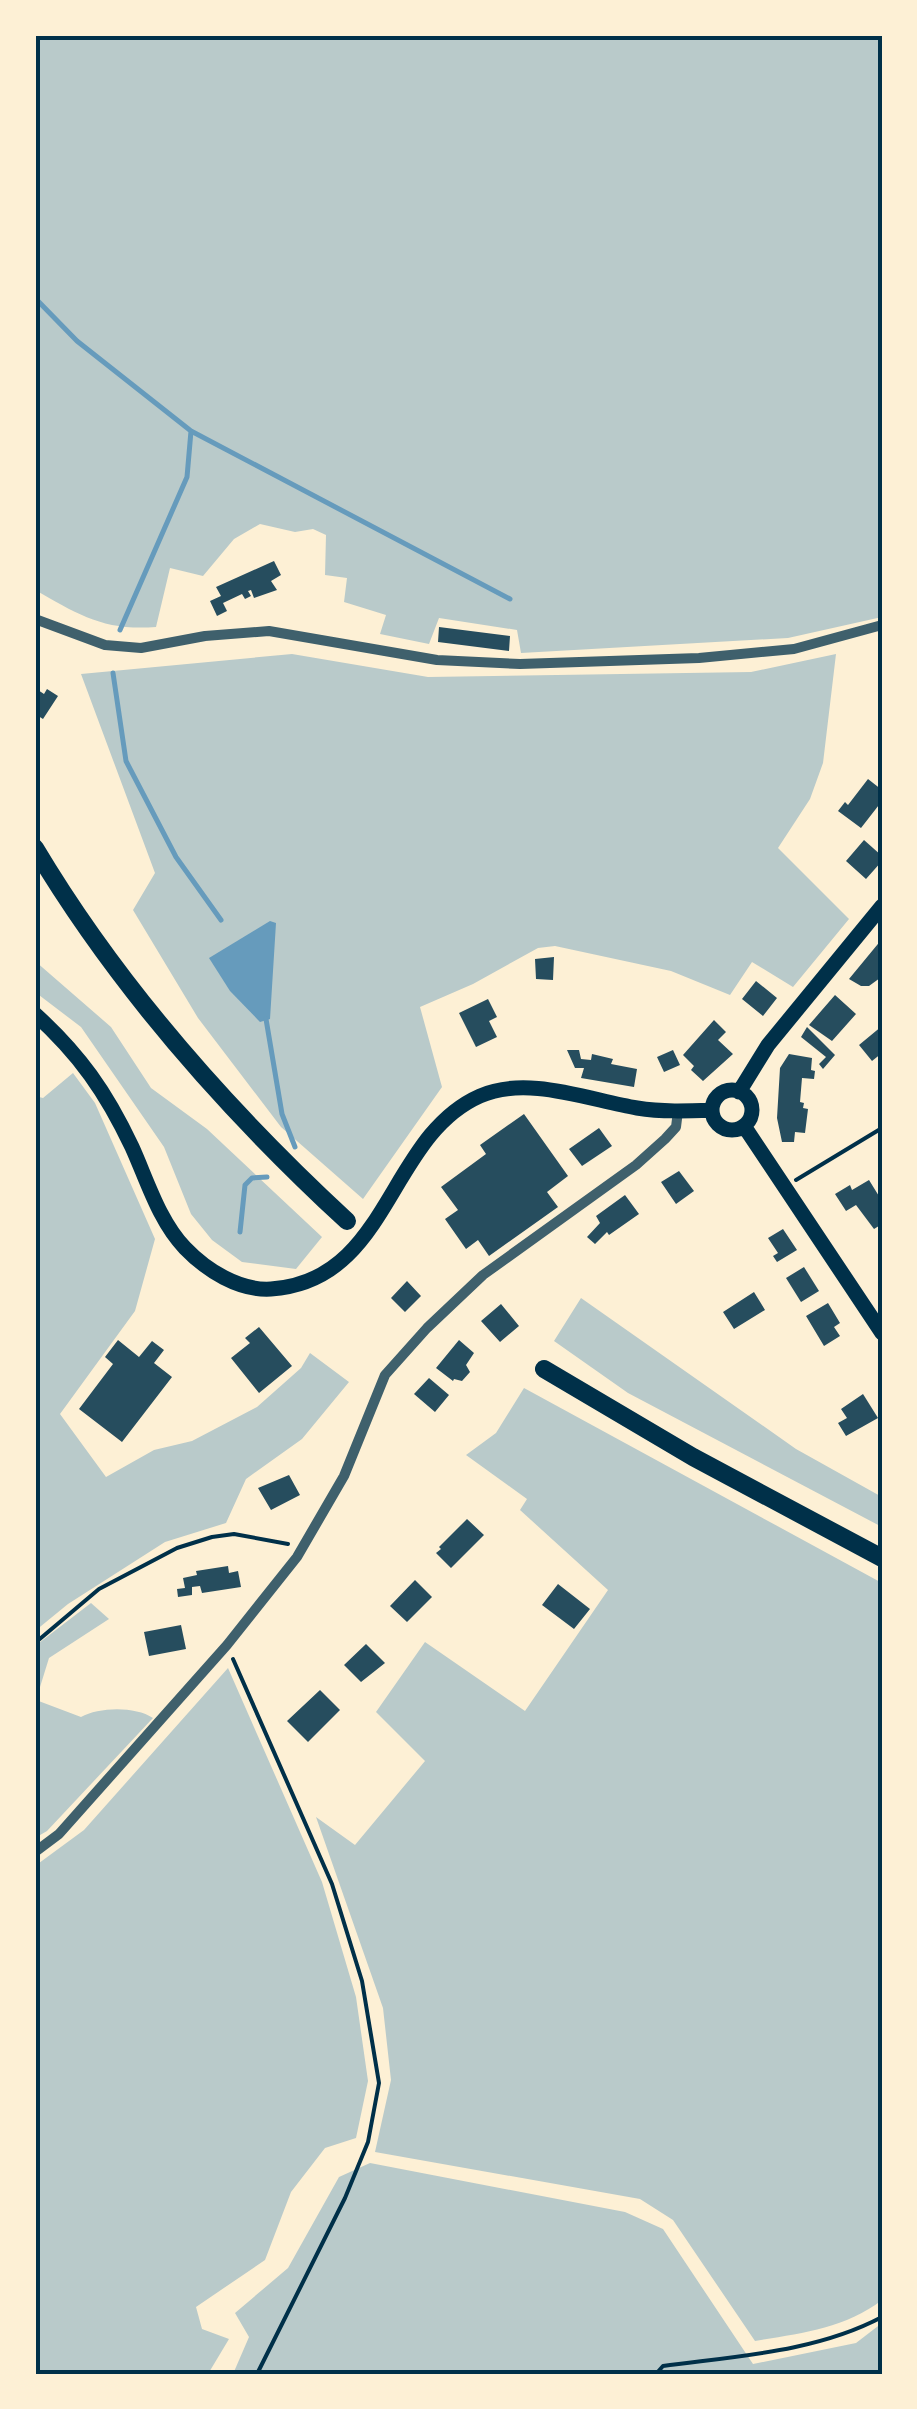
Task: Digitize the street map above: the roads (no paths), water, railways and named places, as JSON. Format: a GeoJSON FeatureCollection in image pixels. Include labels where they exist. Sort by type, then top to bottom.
{"type":"FeatureCollection","features":[{"type":"Feature","properties":{"kind":"main road"},"geometry":{"type":"LineString","coordinates":[[35,848],[104,949],[172,1036],[240,1116],[347,1221]]}},
{"type":"Feature","properties":{"kind":"main road"},"geometry":{"type":"LineString","coordinates":[[739,1092],[768,1044],[882,906]]}},
{"type":"Feature","properties":{"kind":"main road"},"geometry":{"type":"LineString","coordinates":[[35,1014],[72,1048],[108,1100],[156,1202],[184,1246],[222,1278],[263,1290],[292,1288],[325,1275],[350,1253],[373,1225],[434,1131],[454,1110],[483,1094],[548,1090],[639,1108],[712,1110]]}},
{"type":"Feature","properties":{"kind":"main road"},"geometry":{"type":"LineString","coordinates":[[739,1092],[748,1099],[752,1110],[744,1126],[732,1130],[721,1127],[712,1110],[721,1094],[739,1092]]}},
{"type":"Feature","properties":{"kind":"main road"},"geometry":{"type":"LineString","coordinates":[[744,1126],[882,1333]]}},
{"type":"Feature","properties":{"kind":"main road"},"geometry":{"type":"LineString","coordinates":[[544,1369],[693,1456],[882,1558]]}},
{"type":"Feature","properties":{"kind":"street"},"geometry":{"type":"LineString","coordinates":[[35,619],[106,645],[141,648],[205,636],[269,631],[436,660],[520,664],[699,658],[794,648],[882,625]]}},
{"type":"Feature","properties":{"kind":"street"},"geometry":{"type":"LineString","coordinates":[[35,1852],[59,1834],[227,1645],[302,1548],[344,1476],[385,1375],[482,1275],[636,1165],[666,1139],[676,1127],[678,1112]]}},
{"type":"Feature","properties":{"kind":"water"},"geometry":{"type":"Polygon","coordinates":[[[270,921],[276,923],[270,1019],[260,1022],[230,991],[209,958],[270,921]]]}},
{"type":"Feature","properties":{"kind":"waterway"},"geometry":{"type":"LineString","coordinates":[[35,298],[77,341],[191,431],[510,599]]}},
{"type":"Feature","properties":{"kind":"waterway"},"geometry":{"type":"LineString","coordinates":[[120,630],[187,477],[191,431]]}},
{"type":"Feature","properties":{"kind":"waterway"},"geometry":{"type":"LineString","coordinates":[[113,673],[126,761],[176,857],[221,920]]}},
{"type":"Feature","properties":{"kind":"waterway"},"geometry":{"type":"LineString","coordinates":[[266,1019],[282,1114],[295,1147]]}},
{"type":"Feature","properties":{"kind":"waterway"},"geometry":{"type":"LineString","coordinates":[[240,1232],[245,1185],[252,1178],[267,1177]]}}]}
